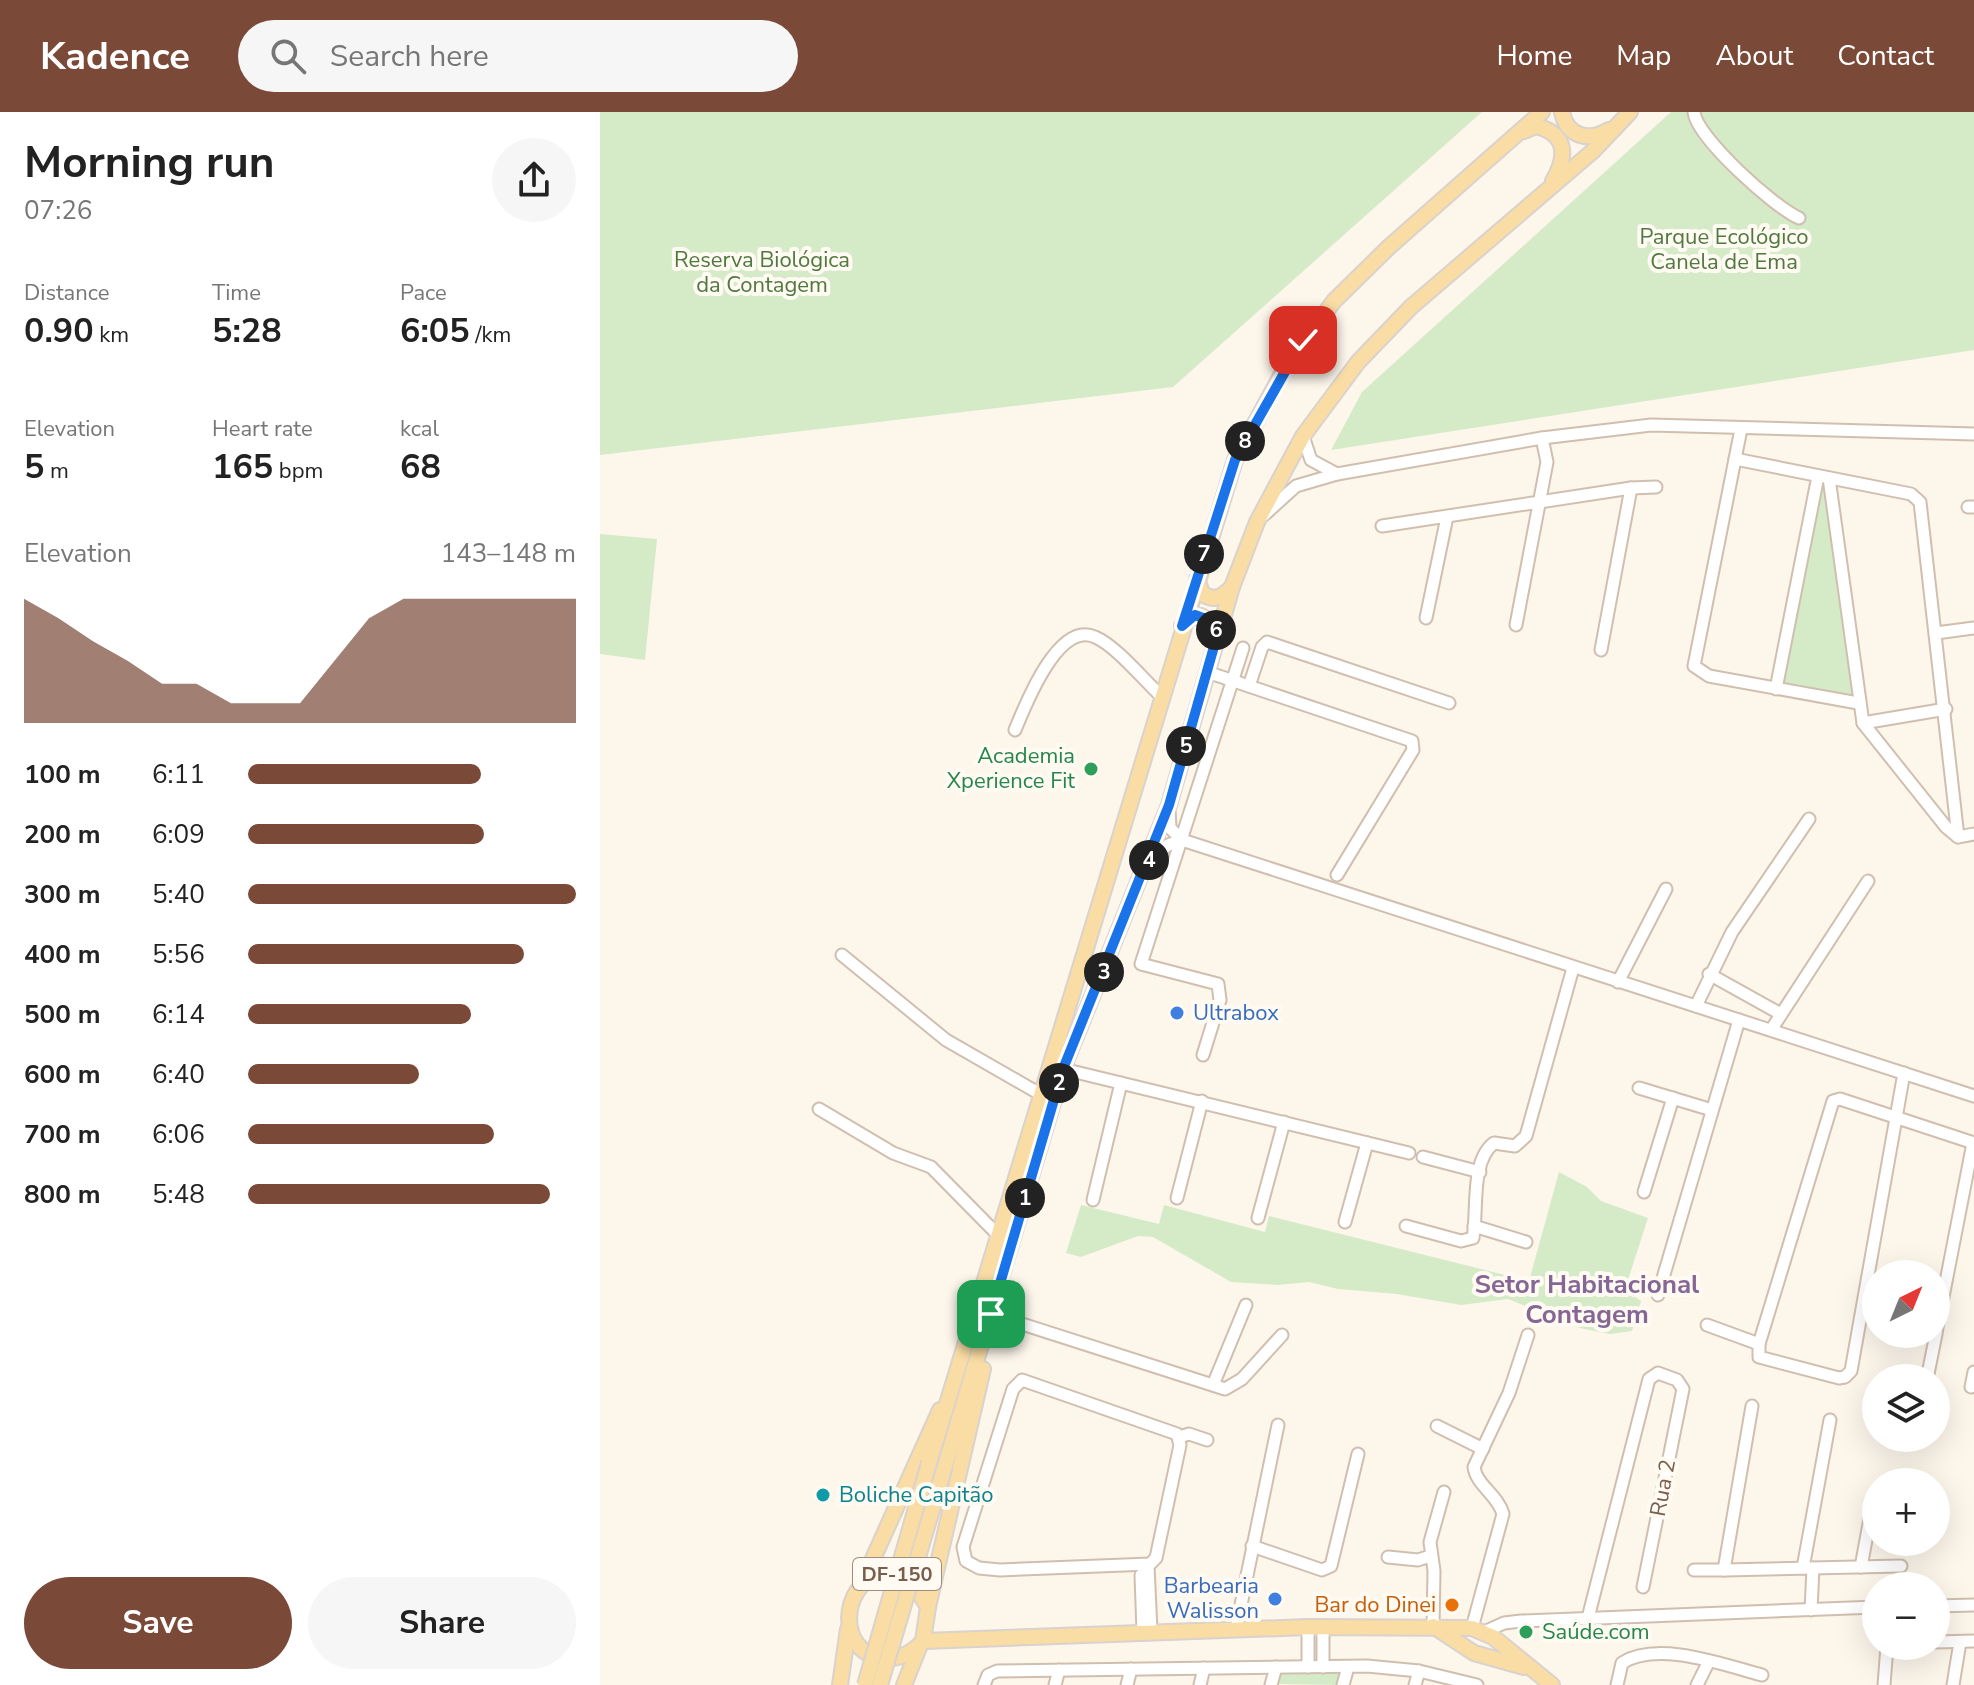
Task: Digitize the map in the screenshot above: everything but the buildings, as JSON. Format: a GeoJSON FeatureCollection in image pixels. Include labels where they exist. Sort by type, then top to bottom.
{"type":"FeatureCollection","features":[{"type":"Feature","properties":{"kind":"main road","name":"DF-150"},"geometry":{"type":"LineString","coordinates":[[865,1685],[1040,1094],[1235,460],[1303,340],[1363,272],[1542,112]]}},
{"type":"Feature","properties":{"kind":"main road"},"geometry":{"type":"LineString","coordinates":[[1562,112],[1568,128],[1583,137],[1596,138],[1618,125]]}},
{"type":"Feature","properties":{"kind":"main road","name":"DF-150"},"geometry":{"type":"LineString","coordinates":[[880,1685],[1063,1069],[1169,805],[1232,587],[1257,522],[1303,436],[1358,362],[1411,307],[1549,189],[1630,112]]}},
{"type":"Feature","properties":{"kind":"main road"},"geometry":{"type":"LineString","coordinates":[[1512,136],[1536,126],[1547,129],[1560,139],[1564,148],[1561,166],[1549,189]]}},
{"type":"Feature","properties":{"kind":"main road"},"geometry":{"type":"LineString","coordinates":[[1197,578],[1202,593],[1211,598],[1220,597],[1232,587]]}},
{"type":"Feature","properties":{"kind":"main road"},"geometry":{"type":"LineString","coordinates":[[1182,626],[1190,618],[1201,616],[1214,625],[1217,636]]}},
{"type":"Feature","properties":{"kind":"main road"},"geometry":{"type":"LineString","coordinates":[[904,1685],[922,1643],[991,1339],[990,1317]]}},
{"type":"Feature","properties":{"kind":"main road"},"geometry":{"type":"LineString","coordinates":[[840,1685],[851,1608],[929,1430],[959,1374]]}},
{"type":"Feature","properties":{"kind":"main road"},"geometry":{"type":"LineString","coordinates":[[863,1581],[881,1573],[913,1583],[928,1611],[948,1631],[988,1637]]}},
{"type":"Feature","properties":{"kind":"main road"},"geometry":{"type":"LineString","coordinates":[[848,1628],[855,1645],[871,1656],[898,1657],[922,1643],[988,1637],[1316,1627],[1433,1626],[1475,1629],[1499,1641],[1552,1685]]}},
{"type":"Feature","properties":{"kind":"main road"},"geometry":{"type":"LineString","coordinates":[[1433,1626],[1463,1648],[1536,1671]]}},
{"type":"Feature","properties":{"kind":"main road"},"geometry":{"type":"LineString","coordinates":[[1463,1648],[1460,1637],[1475,1629]]}},
{"type":"Feature","properties":{"kind":"main road"},"geometry":{"type":"LineString","coordinates":[[1491,1657],[1498,1650],[1499,1641]]}},
{"type":"Feature","properties":{"kind":"street"},"geometry":{"type":"LineString","coordinates":[[1694,112],[1700,127],[1748,180],[1770,201],[1799,218]]}},
{"type":"Feature","properties":{"kind":"street"},"geometry":{"type":"LineString","coordinates":[[1257,522],[1296,486],[1337,474],[1542,438],[1651,425],[1974,434]]}},
{"type":"Feature","properties":{"kind":"street"},"geometry":{"type":"LineString","coordinates":[[1741,429],[1694,666],[1709,676],[1858,703]]}},
{"type":"Feature","properties":{"kind":"street"},"geometry":{"type":"LineString","coordinates":[[1303,436],[1307,452],[1315,464],[1337,474]]}},
{"type":"Feature","properties":{"kind":"street"},"geometry":{"type":"LineString","coordinates":[[1516,625],[1547,462],[1542,438]]}},
{"type":"Feature","properties":{"kind":"street"},"geometry":{"type":"LineString","coordinates":[[1735,459],[1911,494],[1920,502],[1946,709],[1958,837]]}},
{"type":"Feature","properties":{"kind":"street"},"geometry":{"type":"LineString","coordinates":[[1776,689],[1823,477]]}},
{"type":"Feature","properties":{"kind":"street"},"geometry":{"type":"LineString","coordinates":[[1823,477],[1863,723],[1876,743],[1958,837]]}},
{"type":"Feature","properties":{"kind":"street"},"geometry":{"type":"LineString","coordinates":[[1382,526],[1631,488],[1656,487]]}},
{"type":"Feature","properties":{"kind":"street"},"geometry":{"type":"LineString","coordinates":[[1601,650],[1631,488]]}},
{"type":"Feature","properties":{"kind":"street"},"geometry":{"type":"LineString","coordinates":[[1426,618],[1447,517]]}},
{"type":"Feature","properties":{"kind":"street"},"geometry":{"type":"LineString","coordinates":[[1936,633],[1974,628]]}},
{"type":"Feature","properties":{"kind":"street"},"geometry":{"type":"LineString","coordinates":[[1015,730],[1042,669],[1060,650],[1080,636],[1098,638],[1161,696]]}},
{"type":"Feature","properties":{"kind":"street"},"geometry":{"type":"LineString","coordinates":[[1249,686],[1262,647],[1267,642],[1449,703]]}},
{"type":"Feature","properties":{"kind":"street"},"geometry":{"type":"LineString","coordinates":[[1203,1055],[1220,1000],[1218,984],[1141,964],[1243,648]]}},
{"type":"Feature","properties":{"kind":"street"},"geometry":{"type":"LineString","coordinates":[[1207,672],[1412,741],[1413,750],[1337,875]]}},
{"type":"Feature","properties":{"kind":"street"},"geometry":{"type":"LineString","coordinates":[[1863,723],[1946,709]]}},
{"type":"Feature","properties":{"kind":"street"},"geometry":{"type":"LineString","coordinates":[[1169,805],[1170,828],[1182,840],[1974,1096]]}},
{"type":"Feature","properties":{"kind":"street"},"geometry":{"type":"LineString","coordinates":[[1696,1006],[1709,974],[1740,919],[1809,819]]}},
{"type":"Feature","properties":{"kind":"street"},"geometry":{"type":"LineString","coordinates":[[1958,837],[1974,834]]}},
{"type":"Feature","properties":{"kind":"street"},"geometry":{"type":"LineString","coordinates":[[1148,862],[1168,845],[1182,840]]}},
{"type":"Feature","properties":{"kind":"street"},"geometry":{"type":"LineString","coordinates":[[1771,1030],[1779,1013],[1868,881]]}},
{"type":"Feature","properties":{"kind":"street"},"geometry":{"type":"LineString","coordinates":[[1618,982],[1666,889]]}},
{"type":"Feature","properties":{"kind":"street"},"geometry":{"type":"LineString","coordinates":[[842,955],[946,1040],[1040,1094]]}},
{"type":"Feature","properties":{"kind":"street"},"geometry":{"type":"LineString","coordinates":[[1406,1226],[1467,1242],[1473,1238],[1480,1172],[1490,1145],[1515,1146],[1526,1136],[1573,968]]}},
{"type":"Feature","properties":{"kind":"street"},"geometry":{"type":"LineString","coordinates":[[1709,974],[1779,1013]]}},
{"type":"Feature","properties":{"kind":"street"},"geometry":{"type":"LineString","coordinates":[[1658,1295],[1739,1020]]}},
{"type":"Feature","properties":{"kind":"street"},"geometry":{"type":"LineString","coordinates":[[1063,1069],[1409,1153]]}},
{"type":"Feature","properties":{"kind":"street"},"geometry":{"type":"LineString","coordinates":[[1904,1073],[1898,1119],[1849,1375],[1839,1378],[1763,1361],[1758,1355],[1830,1105],[1840,1099],[1898,1119],[1974,1143],[1950,1264]]}},
{"type":"Feature","properties":{"kind":"street"},"geometry":{"type":"LineString","coordinates":[[1093,1200],[1121,1083]]}},
{"type":"Feature","properties":{"kind":"street"},"geometry":{"type":"LineString","coordinates":[[1639,1088],[1712,1110]]}},
{"type":"Feature","properties":{"kind":"street"},"geometry":{"type":"LineString","coordinates":[[1644,1192],[1673,1098]]}},
{"type":"Feature","properties":{"kind":"street"},"geometry":{"type":"LineString","coordinates":[[1177,1198],[1202,1101]]}},
{"type":"Feature","properties":{"kind":"street"},"geometry":{"type":"LineString","coordinates":[[819,1109],[893,1153],[931,1167],[1000,1237]]}},
{"type":"Feature","properties":{"kind":"street"},"geometry":{"type":"LineString","coordinates":[[1258,1218],[1284,1122]]}},
{"type":"Feature","properties":{"kind":"street"},"geometry":{"type":"LineString","coordinates":[[1345,1222],[1367,1143]]}},
{"type":"Feature","properties":{"kind":"street"},"geometry":{"type":"LineString","coordinates":[[1423,1157],[1480,1172]]}},
{"type":"Feature","properties":{"kind":"street"},"geometry":{"type":"LineString","coordinates":[[1474,1226],[1526,1242]]}},
{"type":"Feature","properties":{"kind":"street"},"geometry":{"type":"LineString","coordinates":[[1213,1385],[1246,1305]]}},
{"type":"Feature","properties":{"kind":"street"},"geometry":{"type":"LineString","coordinates":[[990,1317],[1225,1389],[1236,1384],[1282,1335]]}},
{"type":"Feature","properties":{"kind":"street"},"geometry":{"type":"LineString","coordinates":[[1707,1325],[1759,1344]]}},
{"type":"Feature","properties":{"kind":"street"},"geometry":{"type":"LineString","coordinates":[[1528,1335],[1509,1393],[1474,1471],[1503,1514],[1475,1629],[1504,1623],[1588,1618],[1862,1608]]}},
{"type":"Feature","properties":{"kind":"street"},"geometry":{"type":"LineString","coordinates":[[1971,1387],[1974,1372]]}},
{"type":"Feature","properties":{"kind":"street","name":"Rua 2"},"geometry":{"type":"LineString","coordinates":[[1588,1618],[1649,1379],[1662,1374],[1677,1380],[1683,1389],[1643,1587]]}},
{"type":"Feature","properties":{"kind":"street"},"geometry":{"type":"LineString","coordinates":[[1018,1382],[1034,1382],[1173,1431],[1179,1437],[1156,1558],[1144,1566],[979,1568],[966,1561],[963,1547],[1013,1389],[1018,1382]]}},
{"type":"Feature","properties":{"kind":"street"},"geometry":{"type":"LineString","coordinates":[[1724,1570],[1752,1406]]}},
{"type":"Feature","properties":{"kind":"street"},"geometry":{"type":"LineString","coordinates":[[1811,1610],[1808,1568],[1830,1420]]}},
{"type":"Feature","properties":{"kind":"street"},"geometry":{"type":"LineString","coordinates":[[1236,1629],[1278,1425]]}},
{"type":"Feature","properties":{"kind":"street"},"geometry":{"type":"LineString","coordinates":[[1437,1426],[1483,1449]]}},
{"type":"Feature","properties":{"kind":"street"},"geometry":{"type":"LineString","coordinates":[[1179,1437],[1189,1434],[1207,1440]]}},
{"type":"Feature","properties":{"kind":"street"},"geometry":{"type":"LineString","coordinates":[[1252,1546],[1322,1570],[1331,1566],[1358,1454]]}},
{"type":"Feature","properties":{"kind":"street"},"geometry":{"type":"LineString","coordinates":[[1433,1626],[1434,1571],[1430,1542],[1444,1492]]}},
{"type":"Feature","properties":{"kind":"street"},"geometry":{"type":"LineString","coordinates":[[1388,1557],[1418,1560],[1430,1556]]}},
{"type":"Feature","properties":{"kind":"street"},"geometry":{"type":"LineString","coordinates":[[1861,1567],[1863,1556]]}},
{"type":"Feature","properties":{"kind":"street"},"geometry":{"type":"LineString","coordinates":[[1144,1566],[1147,1631]]}},
{"type":"Feature","properties":{"kind":"street"},"geometry":{"type":"LineString","coordinates":[[1694,1570],[1901,1566]]}},
{"type":"Feature","properties":{"kind":"street"},"geometry":{"type":"LineString","coordinates":[[1950,1606],[1974,1605]]}},
{"type":"Feature","properties":{"kind":"street"},"geometry":{"type":"LineString","coordinates":[[1499,1641],[1504,1623]]}},
{"type":"Feature","properties":{"kind":"street"},"geometry":{"type":"LineString","coordinates":[[1308,1667],[1316,1627]]}},
{"type":"Feature","properties":{"kind":"street"},"geometry":{"type":"LineString","coordinates":[[1316,1627],[1323,1667]]}},
{"type":"Feature","properties":{"kind":"street"},"geometry":{"type":"LineString","coordinates":[[1950,1642],[1974,1641]]}},
{"type":"Feature","properties":{"kind":"street"},"geometry":{"type":"LineString","coordinates":[[1953,1685],[1960,1642]]}},
{"type":"Feature","properties":{"kind":"street"},"geometry":{"type":"LineString","coordinates":[[1617,1685],[1622,1663],[1630,1658],[1680,1655],[1762,1675]]}},
{"type":"Feature","properties":{"kind":"street"},"geometry":{"type":"LineString","coordinates":[[1884,1685],[1886,1660]]}},
{"type":"Feature","properties":{"kind":"street"},"geometry":{"type":"LineString","coordinates":[[1697,1685],[1709,1661]]}},
{"type":"Feature","properties":{"kind":"street"},"geometry":{"type":"LineString","coordinates":[[1271,1685],[1276,1667]]}},
{"type":"Feature","properties":{"kind":"street"},"geometry":{"type":"LineString","coordinates":[[1343,1685],[1348,1667]]}},
{"type":"Feature","properties":{"kind":"street"},"geometry":{"type":"LineString","coordinates":[[984,1685],[988,1675],[997,1671],[1348,1667],[1419,1671],[1477,1685]]}},
{"type":"Feature","properties":{"kind":"street"},"geometry":{"type":"LineString","coordinates":[[1200,1685],[1204,1668]]}},
{"type":"Feature","properties":{"kind":"street"},"geometry":{"type":"LineString","coordinates":[[1127,1685],[1131,1669]]}},
{"type":"Feature","properties":{"kind":"street"},"geometry":{"type":"LineString","coordinates":[[1055,1685],[1059,1670]]}},
{"type":"Feature","properties":{"kind":"street"},"geometry":{"type":"LineString","coordinates":[[1415,1685],[1419,1671]]}},
{"type":"Feature","properties":{"kind":"green space","name":"Reserva Biológica da Contagem"},"geometry":{"type":"Polygon","coordinates":[[[600,112],[1482,112],[1173,387],[600,455],[600,112]]]}},
{"type":"Feature","properties":{"kind":"green space","name":"Parque Ecológico Canela de Ema"},"geometry":{"type":"Polygon","coordinates":[[[1671,112],[1974,112],[1974,350],[1331,450],[1362,392],[1671,112]]]}},
{"type":"Feature","properties":{"kind":"green space"},"geometry":{"type":"Polygon","coordinates":[[[1821,481],[1826,482],[1853,697],[1784,683],[1821,481]]]}},
{"type":"Feature","properties":{"kind":"green space"},"geometry":{"type":"Polygon","coordinates":[[[600,534],[657,539],[645,660],[600,654],[600,534]]]}},
{"type":"Feature","properties":{"kind":"green space"},"geometry":{"type":"Polygon","coordinates":[[[1559,1172],[1587,1187],[1601,1201],[1648,1218],[1625,1289],[1641,1301],[1632,1331],[1610,1334],[1580,1328],[1508,1299],[1461,1305],[1397,1294],[1338,1289],[1309,1282],[1278,1285],[1231,1282],[1153,1237],[1138,1236],[1081,1257],[1066,1253],[1081,1205],[1159,1224],[1164,1205],[1265,1232],[1269,1216],[1529,1281],[1559,1172]]]}},
{"type":"Feature","properties":{"kind":"green space"},"geometry":{"type":"Polygon","coordinates":[[[1341,1671],[1341,1685],[1278,1684],[1281,1672],[1341,1671]]]}},
{"type":"Feature","properties":{"kind":"place","name":"Academia Xperience Fit"},"geometry":{"type":"Point","coordinates":[1091,769]}},
{"type":"Feature","properties":{"kind":"place","name":"Ultrabox"},"geometry":{"type":"Point","coordinates":[1177,1013]}},
{"type":"Feature","properties":{"kind":"place","name":"Boliche Capitão"},"geometry":{"type":"Point","coordinates":[823,1495]}},
{"type":"Feature","properties":{"kind":"place","name":"Barbearia Walisson"},"geometry":{"type":"Point","coordinates":[1275,1599]}},
{"type":"Feature","properties":{"kind":"place","name":"Bar do Dinei"},"geometry":{"type":"Point","coordinates":[1452,1605]}},
{"type":"Feature","properties":{"kind":"place","name":"Saúde.com"},"geometry":{"type":"Point","coordinates":[1526,1632]}},
{"type":"Feature","properties":{"kind":"district","name":"Setor Habitacional Contagem"},"geometry":{"type":"Point","coordinates":[1587,1299]}},
{"type":"Feature","properties":{"kind":"route"},"geometry":{"type":"LineString","coordinates":[[991,1314],[1063,1069],[1112,954],[1169,805],[1207,672],[1217,636],[1214,625],[1206,618],[1195,615],[1182,626],[1197,578],[1235,460],[1303,340]]}}]}
